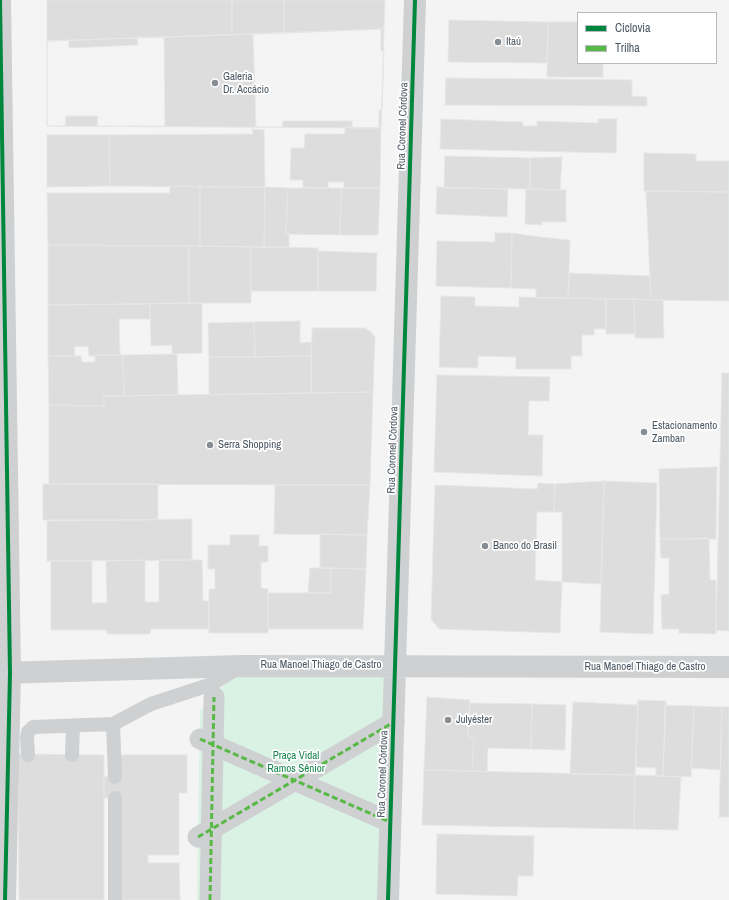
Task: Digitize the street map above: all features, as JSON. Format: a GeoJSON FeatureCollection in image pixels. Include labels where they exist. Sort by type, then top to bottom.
{"type":"FeatureCollection","features":[{"type":"Feature","properties":{"kind":"street"},"geometry":{"type":"LineString","coordinates":[[0,0],[5,673],[5,900]]}},
{"type":"Feature","properties":{"kind":"street","name":"Rua Coronel Córdova"},"geometry":{"type":"LineString","coordinates":[[388,900],[415,0]]}},
{"type":"Feature","properties":{"kind":"street","name":"Rua Manoel Thiago de Castro"},"geometry":{"type":"LineString","coordinates":[[5,673],[242,666],[395,665],[729,667]]}},
{"type":"Feature","properties":{"kind":"street"},"geometry":{"type":"LineString","coordinates":[[210,900],[205,833],[206,742],[214,697]]}},
{"type":"Feature","properties":{"kind":"street"},"geometry":{"type":"LineString","coordinates":[[205,833],[394,722]]}},
{"type":"Feature","properties":{"kind":"street"},"geometry":{"type":"LineString","coordinates":[[206,742],[390,822]]}},
{"type":"Feature","properties":{"kind":"lane"},"geometry":{"type":"LineString","coordinates":[[28,755],[27,737],[28,732],[33,727],[113,724],[151,704],[212,684],[242,666]]}},
{"type":"Feature","properties":{"kind":"lane"},"geometry":{"type":"LineString","coordinates":[[113,724],[115,776]]}},
{"type":"Feature","properties":{"kind":"lane"},"geometry":{"type":"LineString","coordinates":[[72,755],[73,726]]}},
{"type":"Feature","properties":{"kind":"lane"},"geometry":{"type":"LineString","coordinates":[[115,798],[115,900]]}},
{"type":"Feature","properties":{"kind":"green space","name":"Praça Vidal Ramos Sênior"},"geometry":{"type":"Polygon","coordinates":[[[395,665],[388,900],[197,900],[200,711],[242,666],[395,665]]]}},
{"type":"Feature","properties":{"kind":"building"},"geometry":{"type":"Polygon","coordinates":[[[47,0],[232,0],[232,35],[47,41],[47,0]]]}},
{"type":"Feature","properties":{"kind":"building"},"geometry":{"type":"Polygon","coordinates":[[[232,0],[284,0],[284,33],[232,35],[232,0]]]}},
{"type":"Feature","properties":{"kind":"building"},"geometry":{"type":"Polygon","coordinates":[[[284,0],[385,0],[384,29],[284,33],[284,0]]]}},
{"type":"Feature","properties":{"kind":"building","name":"Itaú"},"geometry":{"type":"Polygon","coordinates":[[[449,20],[548,22],[547,63],[448,62],[449,20]]]}},
{"type":"Feature","properties":{"kind":"building"},"geometry":{"type":"Polygon","coordinates":[[[548,22],[577,22],[577,64],[603,64],[603,77],[547,77],[548,22]]]}},
{"type":"Feature","properties":{"kind":"building"},"geometry":{"type":"Polygon","coordinates":[[[381,29],[381,51],[384,51],[382,110],[379,110],[379,128],[352,128],[352,121],[283,121],[282,127],[256,127],[253,34],[381,29]]]}},
{"type":"Feature","properties":{"kind":"building","name":"Galeria Dr. Accácio"},"geometry":{"type":"Polygon","coordinates":[[[384,29],[381,128],[47,126],[47,41],[384,29]]]}},
{"type":"Feature","properties":{"kind":"building"},"geometry":{"type":"Polygon","coordinates":[[[137,37],[164,37],[165,126],[97,126],[98,116],[66,116],[65,126],[47,126],[47,41],[69,40],[69,48],[138,45],[137,37]]]}},
{"type":"Feature","properties":{"kind":"building"},"geometry":{"type":"Polygon","coordinates":[[[446,78],[632,80],[632,96],[647,97],[647,106],[445,105],[446,78]]]}},
{"type":"Feature","properties":{"kind":"building"},"geometry":{"type":"Polygon","coordinates":[[[441,119],[523,122],[523,126],[537,126],[537,121],[598,123],[598,119],[617,119],[616,153],[440,149],[441,119]]]}},
{"type":"Feature","properties":{"kind":"building"},"geometry":{"type":"Polygon","coordinates":[[[345,127],[381,128],[380,188],[344,188],[344,182],[328,182],[328,188],[303,187],[303,180],[290,180],[291,148],[304,148],[305,134],[345,134],[345,127]]]}},
{"type":"Feature","properties":{"kind":"building"},"geometry":{"type":"Polygon","coordinates":[[[252,129],[264,130],[265,187],[110,186],[109,135],[253,134],[252,129]]]}},
{"type":"Feature","properties":{"kind":"building"},"geometry":{"type":"Polygon","coordinates":[[[47,135],[109,135],[110,186],[47,187],[47,135]]]}},
{"type":"Feature","properties":{"kind":"building"},"geometry":{"type":"Polygon","coordinates":[[[644,153],[696,154],[696,161],[729,161],[729,192],[644,191],[644,153]]]}},
{"type":"Feature","properties":{"kind":"building"},"geometry":{"type":"Polygon","coordinates":[[[445,156],[530,158],[530,189],[444,188],[445,156]]]}},
{"type":"Feature","properties":{"kind":"building"},"geometry":{"type":"Polygon","coordinates":[[[562,157],[560,190],[530,189],[530,158],[562,157]]]}},
{"type":"Feature","properties":{"kind":"building"},"geometry":{"type":"Polygon","coordinates":[[[170,186],[200,187],[200,246],[48,245],[47,193],[170,193],[170,186]]]}},
{"type":"Feature","properties":{"kind":"building"},"geometry":{"type":"Polygon","coordinates":[[[200,187],[265,187],[264,247],[200,246],[200,187]]]}},
{"type":"Feature","properties":{"kind":"building"},"geometry":{"type":"Polygon","coordinates":[[[265,187],[288,188],[286,234],[289,233],[289,247],[264,247],[265,187]]]}},
{"type":"Feature","properties":{"kind":"building"},"geometry":{"type":"Polygon","coordinates":[[[437,187],[508,189],[507,217],[436,214],[437,187]]]}},
{"type":"Feature","properties":{"kind":"building"},"geometry":{"type":"Polygon","coordinates":[[[288,188],[341,188],[340,235],[286,234],[288,188]]]}},
{"type":"Feature","properties":{"kind":"building"},"geometry":{"type":"Polygon","coordinates":[[[341,188],[380,188],[378,235],[340,235],[341,188]]]}},
{"type":"Feature","properties":{"kind":"building"},"geometry":{"type":"Polygon","coordinates":[[[526,189],[566,190],[566,222],[542,222],[542,225],[525,224],[526,189]]]}},
{"type":"Feature","properties":{"kind":"building"},"geometry":{"type":"Polygon","coordinates":[[[646,191],[729,192],[729,301],[651,300],[646,191]]]}},
{"type":"Feature","properties":{"kind":"building"},"geometry":{"type":"Polygon","coordinates":[[[495,233],[512,233],[511,288],[436,286],[437,241],[495,242],[495,233]]]}},
{"type":"Feature","properties":{"kind":"building"},"geometry":{"type":"Polygon","coordinates":[[[512,233],[570,240],[568,298],[536,298],[536,289],[511,288],[512,233]]]}},
{"type":"Feature","properties":{"kind":"building"},"geometry":{"type":"Polygon","coordinates":[[[48,245],[189,246],[189,303],[48,305],[48,245]]]}},
{"type":"Feature","properties":{"kind":"building"},"geometry":{"type":"Polygon","coordinates":[[[189,246],[251,247],[251,303],[189,303],[189,246]]]}},
{"type":"Feature","properties":{"kind":"building"},"geometry":{"type":"Polygon","coordinates":[[[251,247],[318,248],[318,291],[251,291],[251,247]]]}},
{"type":"Feature","properties":{"kind":"building"},"geometry":{"type":"Polygon","coordinates":[[[318,251],[377,253],[376,291],[318,291],[318,251]]]}},
{"type":"Feature","properties":{"kind":"building"},"geometry":{"type":"Polygon","coordinates":[[[569,273],[650,276],[651,300],[568,298],[569,273]]]}},
{"type":"Feature","properties":{"kind":"building"},"geometry":{"type":"Polygon","coordinates":[[[441,296],[475,297],[475,306],[519,307],[519,297],[606,299],[606,329],[594,329],[594,335],[582,335],[582,356],[571,356],[571,369],[516,369],[516,357],[478,356],[478,368],[439,367],[441,296]]]}},
{"type":"Feature","properties":{"kind":"building"},"geometry":{"type":"Polygon","coordinates":[[[606,299],[634,299],[635,334],[606,334],[606,299]]]}},
{"type":"Feature","properties":{"kind":"building"},"geometry":{"type":"Polygon","coordinates":[[[634,299],[663,300],[664,338],[635,338],[634,299]]]}},
{"type":"Feature","properties":{"kind":"building"},"geometry":{"type":"Polygon","coordinates":[[[202,303],[202,353],[172,354],[172,345],[151,346],[150,304],[202,303]]]}},
{"type":"Feature","properties":{"kind":"building"},"geometry":{"type":"Polygon","coordinates":[[[150,304],[150,319],[119,319],[120,355],[89,356],[88,346],[74,347],[75,356],[48,356],[48,305],[150,304]]]}},
{"type":"Feature","properties":{"kind":"building"},"geometry":{"type":"Polygon","coordinates":[[[300,321],[300,343],[312,342],[311,356],[255,357],[254,322],[300,321]]]}},
{"type":"Feature","properties":{"kind":"building"},"geometry":{"type":"Polygon","coordinates":[[[254,322],[255,357],[209,357],[208,323],[254,322]]]}},
{"type":"Feature","properties":{"kind":"building"},"geometry":{"type":"Polygon","coordinates":[[[312,328],[365,328],[370,331],[375,337],[373,392],[311,393],[312,328]]]}},
{"type":"Feature","properties":{"kind":"building"},"geometry":{"type":"Polygon","coordinates":[[[177,354],[178,395],[124,396],[123,355],[177,354]]]}},
{"type":"Feature","properties":{"kind":"building"},"geometry":{"type":"Polygon","coordinates":[[[95,355],[123,355],[124,396],[104,396],[104,406],[49,405],[48,356],[81,356],[82,362],[95,362],[95,355]]]}},
{"type":"Feature","properties":{"kind":"building"},"geometry":{"type":"Polygon","coordinates":[[[311,356],[311,393],[209,395],[209,357],[311,356]]]}},
{"type":"Feature","properties":{"kind":"building"},"geometry":{"type":"Polygon","coordinates":[[[722,373],[729,373],[729,631],[716,630],[722,373]]]}},
{"type":"Feature","properties":{"kind":"building"},"geometry":{"type":"Polygon","coordinates":[[[437,375],[550,377],[549,401],[529,401],[528,435],[543,435],[542,476],[434,472],[437,375]]]}},
{"type":"Feature","properties":{"kind":"building","name":"Serra Shopping"},"geometry":{"type":"Polygon","coordinates":[[[373,392],[370,485],[49,484],[49,405],[104,406],[104,396],[373,392]]]}},
{"type":"Feature","properties":{"kind":"building"},"geometry":{"type":"Polygon","coordinates":[[[717,467],[716,539],[660,539],[659,469],[717,467]]]}},
{"type":"Feature","properties":{"kind":"building"},"geometry":{"type":"Polygon","coordinates":[[[604,481],[657,483],[653,634],[600,632],[604,481]]]}},
{"type":"Feature","properties":{"kind":"building"},"geometry":{"type":"Polygon","coordinates":[[[604,481],[601,584],[562,582],[562,512],[554,512],[555,484],[604,481]]]}},
{"type":"Feature","properties":{"kind":"building","name":"Banco do Brasil"},"geometry":{"type":"Polygon","coordinates":[[[538,483],[555,484],[554,512],[537,512],[535,580],[562,582],[560,633],[439,629],[431,619],[435,485],[537,489],[538,483]]]}},
{"type":"Feature","properties":{"kind":"building"},"geometry":{"type":"Polygon","coordinates":[[[43,484],[158,484],[158,520],[43,520],[43,484]]]}},
{"type":"Feature","properties":{"kind":"building"},"geometry":{"type":"Polygon","coordinates":[[[275,485],[370,485],[367,535],[274,534],[275,485]]]}},
{"type":"Feature","properties":{"kind":"building"},"geometry":{"type":"Polygon","coordinates":[[[192,519],[192,560],[47,561],[47,521],[192,519]]]}},
{"type":"Feature","properties":{"kind":"building"},"geometry":{"type":"Polygon","coordinates":[[[320,534],[367,535],[366,569],[320,568],[320,534]]]}},
{"type":"Feature","properties":{"kind":"building"},"geometry":{"type":"Polygon","coordinates":[[[230,535],[259,535],[259,546],[268,546],[268,562],[261,562],[261,588],[268,589],[268,633],[209,633],[209,589],[215,589],[215,569],[208,569],[208,545],[230,545],[230,535]]]}},
{"type":"Feature","properties":{"kind":"building"},"geometry":{"type":"Polygon","coordinates":[[[709,538],[710,580],[716,580],[716,634],[679,633],[679,629],[662,629],[661,595],[669,594],[669,558],[661,558],[660,539],[709,538]]]}},
{"type":"Feature","properties":{"kind":"building"},"geometry":{"type":"Polygon","coordinates":[[[145,560],[145,602],[159,602],[159,560],[202,560],[203,601],[209,601],[209,629],[151,629],[150,634],[107,634],[107,630],[51,630],[51,561],[92,561],[92,603],[107,603],[106,561],[145,560]]]}},
{"type":"Feature","properties":{"kind":"building"},"geometry":{"type":"Polygon","coordinates":[[[310,568],[331,568],[331,593],[308,593],[310,568]]]}},
{"type":"Feature","properties":{"kind":"building"},"geometry":{"type":"Polygon","coordinates":[[[331,568],[366,569],[363,629],[268,629],[268,593],[331,593],[331,568]]]}},
{"type":"Feature","properties":{"kind":"building","name":"Julyéster"},"geometry":{"type":"Polygon","coordinates":[[[427,697],[470,700],[468,737],[474,738],[472,771],[424,770],[427,697]]]}},
{"type":"Feature","properties":{"kind":"building"},"geometry":{"type":"Polygon","coordinates":[[[638,700],[666,701],[663,776],[656,776],[656,768],[636,767],[638,700]]]}},
{"type":"Feature","properties":{"kind":"building"},"geometry":{"type":"Polygon","coordinates":[[[573,702],[638,705],[635,775],[570,774],[573,702]]]}},
{"type":"Feature","properties":{"kind":"building"},"geometry":{"type":"Polygon","coordinates":[[[470,703],[532,704],[531,749],[488,748],[487,772],[472,771],[474,738],[468,737],[470,703]]]}},
{"type":"Feature","properties":{"kind":"building"},"geometry":{"type":"Polygon","coordinates":[[[532,704],[566,705],[565,750],[531,749],[532,704]]]}},
{"type":"Feature","properties":{"kind":"building"},"geometry":{"type":"Polygon","coordinates":[[[665,705],[694,706],[691,777],[663,776],[665,705]]]}},
{"type":"Feature","properties":{"kind":"building"},"geometry":{"type":"Polygon","coordinates":[[[694,706],[722,707],[720,770],[691,768],[694,706]]]}},
{"type":"Feature","properties":{"kind":"building"},"geometry":{"type":"Polygon","coordinates":[[[722,707],[729,707],[729,817],[719,817],[722,707]]]}},
{"type":"Feature","properties":{"kind":"building"},"geometry":{"type":"Polygon","coordinates":[[[18,754],[104,755],[104,900],[19,900],[18,754]]]}},
{"type":"Feature","properties":{"kind":"building"},"geometry":{"type":"Polygon","coordinates":[[[118,755],[187,755],[187,793],[179,793],[179,855],[148,855],[148,863],[179,863],[180,900],[120,900],[115,798],[104,798],[104,776],[115,777],[118,755]]]}},
{"type":"Feature","properties":{"kind":"building"},"geometry":{"type":"Polygon","coordinates":[[[424,770],[635,775],[634,829],[422,825],[424,770]]]}},
{"type":"Feature","properties":{"kind":"building"},"geometry":{"type":"Polygon","coordinates":[[[635,775],[681,777],[678,830],[634,829],[635,775]]]}},
{"type":"Feature","properties":{"kind":"building"},"geometry":{"type":"Polygon","coordinates":[[[437,834],[534,836],[533,876],[518,876],[517,896],[436,894],[437,834]]]}},
{"type":"Feature","properties":{"kind":"marked path"},"geometry":{"type":"LineString","coordinates":[[210,900],[214,697]]}},
{"type":"Feature","properties":{"kind":"marked path"},"geometry":{"type":"LineString","coordinates":[[198,837],[394,722]]}},
{"type":"Feature","properties":{"kind":"marked path"},"geometry":{"type":"LineString","coordinates":[[200,739],[390,822]]}},
{"type":"Feature","properties":{"kind":"cycle path"},"geometry":{"type":"LineString","coordinates":[[0,0],[10,673],[5,900]]}},
{"type":"Feature","properties":{"kind":"cycle path"},"geometry":{"type":"LineString","coordinates":[[388,900],[415,0]]}},
{"type":"Feature","properties":{"kind":"place","name":"Itaú"},"geometry":{"type":"Point","coordinates":[498,42]}},
{"type":"Feature","properties":{"kind":"place","name":"Galeria Dr. Accácio"},"geometry":{"type":"Point","coordinates":[215,83]}},
{"type":"Feature","properties":{"kind":"place","name":"Estacionamento Zamban"},"geometry":{"type":"Point","coordinates":[644,432]}},
{"type":"Feature","properties":{"kind":"place","name":"Serra Shopping"},"geometry":{"type":"Point","coordinates":[210,445]}},
{"type":"Feature","properties":{"kind":"place","name":"Banco do Brasil"},"geometry":{"type":"Point","coordinates":[485,546]}},
{"type":"Feature","properties":{"kind":"place","name":"Julyéster"},"geometry":{"type":"Point","coordinates":[448,720]}}]}
